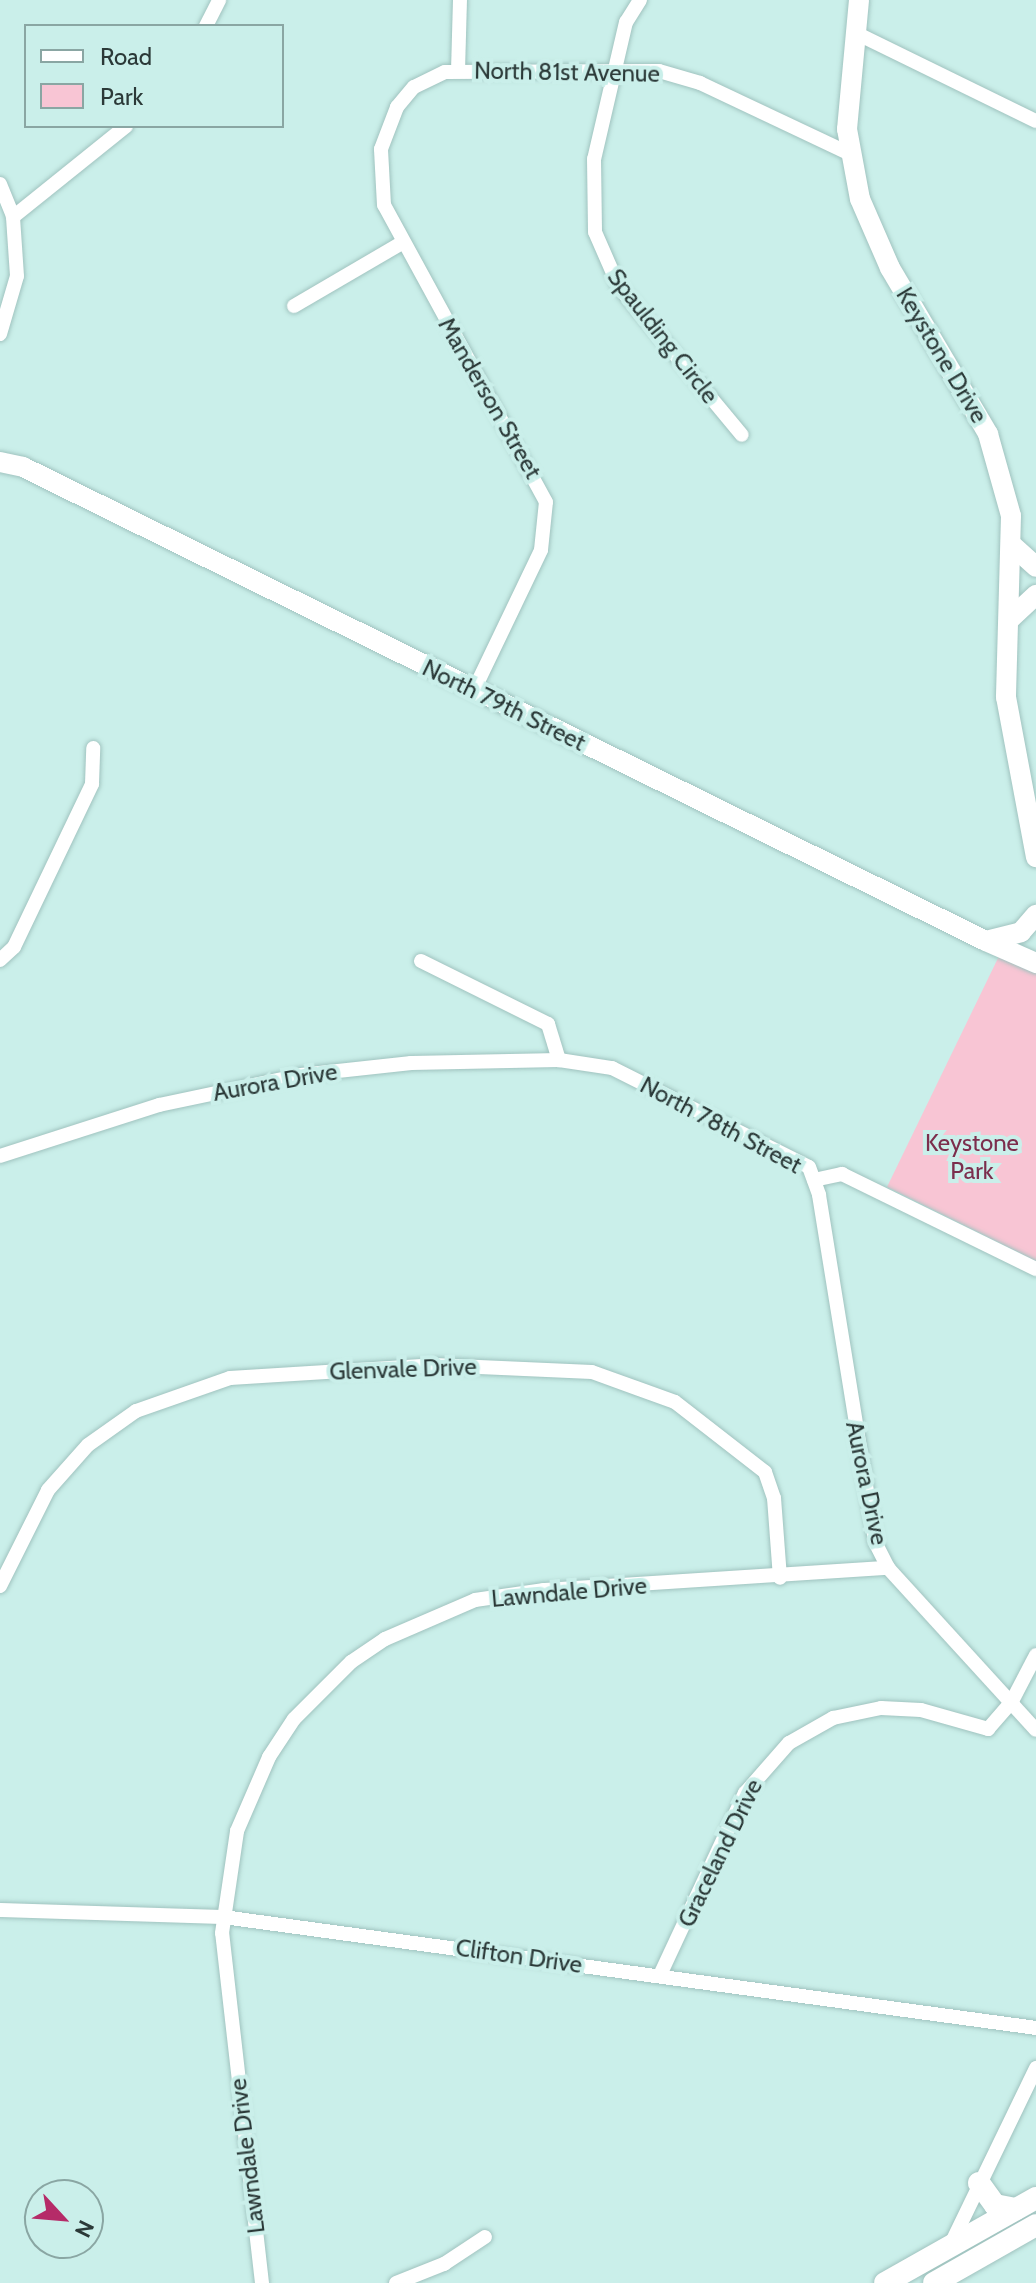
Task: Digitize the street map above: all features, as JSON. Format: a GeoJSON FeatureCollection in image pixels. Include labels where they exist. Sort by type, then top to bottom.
{"type":"FeatureCollection","features":[{"type":"Feature","properties":{"kind":"main road"},"geometry":{"type":"LineString","coordinates":[[979,2183],[995,2205],[1026,2203]]}},
{"type":"Feature","properties":{"kind":"main road"},"geometry":{"type":"LineString","coordinates":[[885,2283],[1026,2203]]}},
{"type":"Feature","properties":{"kind":"main road"},"geometry":{"type":"LineString","coordinates":[[942,2279],[1036,2225]]}},
{"type":"Feature","properties":{"kind":"street"},"geometry":{"type":"LineString","coordinates":[[207,24],[219,0]]}},
{"type":"Feature","properties":{"kind":"street"},"geometry":{"type":"LineString","coordinates":[[458,71],[460,0]]}},
{"type":"Feature","properties":{"kind":"street","name":"Spaulding Circle"},"geometry":{"type":"LineString","coordinates":[[640,0],[626,22],[591,182],[600,248],[619,287],[742,435]]}},
{"type":"Feature","properties":{"kind":"street","name":"Keystone Drive"},"geometry":{"type":"LineString","coordinates":[[859,0],[850,154],[877,245],[988,434],[1005,486],[1013,546],[1006,697],[1028,779],[1036,857]]}},
{"type":"Feature","properties":{"kind":"street"},"geometry":{"type":"LineString","coordinates":[[856,33],[1036,121]]}},
{"type":"Feature","properties":{"kind":"street","name":"North 81st Avenue"},"geometry":{"type":"LineString","coordinates":[[402,243],[381,192],[385,134],[414,87],[458,71],[615,71],[688,77],[850,154]]}},
{"type":"Feature","properties":{"kind":"street"},"geometry":{"type":"LineString","coordinates":[[13,217],[124,128]]}},
{"type":"Feature","properties":{"kind":"street"},"geometry":{"type":"LineString","coordinates":[[0,184],[13,217],[17,276],[0,334]]}},
{"type":"Feature","properties":{"kind":"street"},"geometry":{"type":"LineString","coordinates":[[294,306],[402,243]]}},
{"type":"Feature","properties":{"kind":"street","name":"Manderson Street"},"geometry":{"type":"LineString","coordinates":[[402,243],[546,502],[541,550],[474,690]]}},
{"type":"Feature","properties":{"kind":"street","name":"North 79th Street"},"geometry":{"type":"LineString","coordinates":[[0,451],[23,467],[474,690],[1036,963]]}},
{"type":"Feature","properties":{"kind":"street","name":"North 79th Street"},"geometry":{"type":"LineString","coordinates":[[0,462],[23,467]]}},
{"type":"Feature","properties":{"kind":"street"},"geometry":{"type":"LineString","coordinates":[[1013,546],[1036,567]]}},
{"type":"Feature","properties":{"kind":"street"},"geometry":{"type":"LineString","coordinates":[[1009,620],[1036,595]]}},
{"type":"Feature","properties":{"kind":"street"},"geometry":{"type":"LineString","coordinates":[[0,960],[14,947],[92,784],[93,748]]}},
{"type":"Feature","properties":{"kind":"street"},"geometry":{"type":"LineString","coordinates":[[986,941],[1011,937],[1036,915]]}},
{"type":"Feature","properties":{"kind":"street"},"geometry":{"type":"LineString","coordinates":[[421,961],[548,1024],[559,1060]]}},
{"type":"Feature","properties":{"kind":"street","name":"Aurora Drive"},"geometry":{"type":"LineString","coordinates":[[0,1156],[159,1105],[301,1075],[411,1063],[559,1060]]}},
{"type":"Feature","properties":{"kind":"street","name":"North 78th Street"},"geometry":{"type":"LineString","coordinates":[[559,1060],[612,1068],[809,1167],[814,1180],[842,1174],[1036,1269]]}},
{"type":"Feature","properties":{"kind":"street","name":"Aurora Drive"},"geometry":{"type":"LineString","coordinates":[[814,1180],[866,1493],[888,1568],[1036,1730]]}},
{"type":"Feature","properties":{"kind":"street","name":"Glenvale Drive"},"geometry":{"type":"LineString","coordinates":[[0,1586],[48,1490],[88,1445],[136,1411],[230,1378],[434,1365],[592,1372],[675,1402],[765,1472],[774,1498],[780,1578]]}},
{"type":"Feature","properties":{"kind":"street","name":"Lawndale Drive"},"geometry":{"type":"LineString","coordinates":[[262,2283],[223,1917],[237,1831],[271,1752],[320,1690],[385,1639],[442,1611],[506,1594],[780,1578],[888,1568]]}},
{"type":"Feature","properties":{"kind":"street"},"geometry":{"type":"LineString","coordinates":[[1011,1703],[1036,1655]]}},
{"type":"Feature","properties":{"kind":"street","name":"Graceland Drive"},"geometry":{"type":"LineString","coordinates":[[660,1975],[745,1793],[789,1743],[833,1718],[881,1708],[921,1710],[988,1729],[1011,1703]]}},
{"type":"Feature","properties":{"kind":"street","name":"Clifton Drive"},"geometry":{"type":"LineString","coordinates":[[0,1910],[223,1917],[1036,2028]]}},
{"type":"Feature","properties":{"kind":"street"},"geometry":{"type":"LineString","coordinates":[[942,2279],[950,2246],[1036,2068]]}},
{"type":"Feature","properties":{"kind":"street"},"geometry":{"type":"LineString","coordinates":[[396,2283],[444,2264],[485,2237]]}},
{"type":"Feature","properties":{"kind":"green space","name":"Keystone Park"},"geometry":{"type":"Polygon","coordinates":[[[1000,954],[1036,970],[1036,1261],[887,1187],[1000,954]]]}}]}
